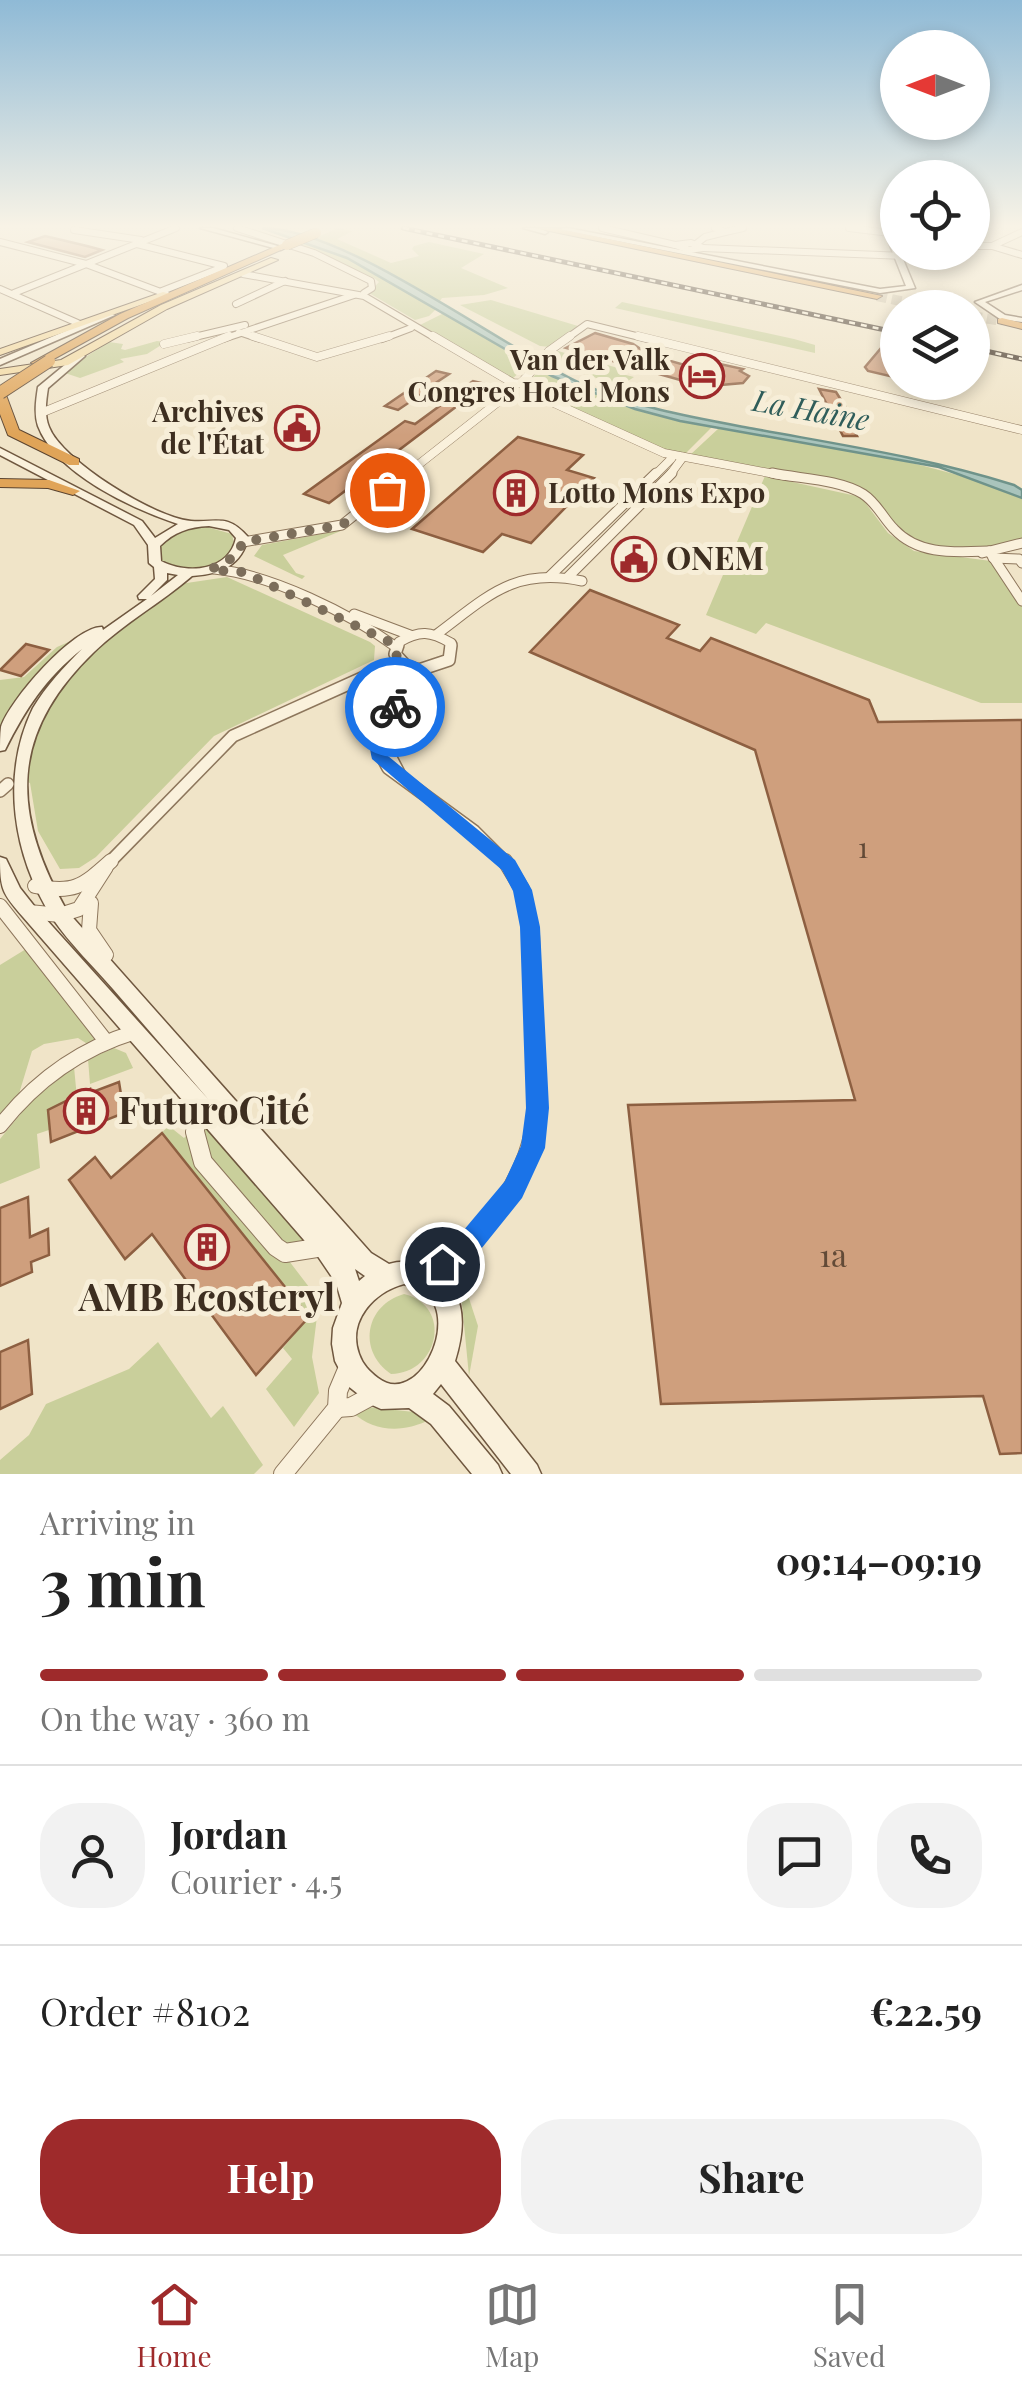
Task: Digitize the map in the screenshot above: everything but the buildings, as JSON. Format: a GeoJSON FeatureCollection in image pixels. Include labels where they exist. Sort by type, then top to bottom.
{"type":"FeatureCollection","features":[{"type":"Feature","properties":{"kind":"highway"},"geometry":{"type":"LineString","coordinates":[[0,391],[160,297]]}},
{"type":"Feature","properties":{"kind":"highway"},"geometry":{"type":"LineString","coordinates":[[0,391],[50,361],[141,319]]}},
{"type":"Feature","properties":{"kind":"highway"},"geometry":{"type":"LineString","coordinates":[[1002,319],[1022,325]]}},
{"type":"Feature","properties":{"kind":"highway"},"geometry":{"type":"LineString","coordinates":[[0,391],[13,432],[74,462]]}},
{"type":"Feature","properties":{"kind":"highway"},"geometry":{"type":"LineString","coordinates":[[0,483],[49,484],[73,491]]}},
{"type":"Feature","properties":{"kind":"main road"},"geometry":{"type":"LineString","coordinates":[[0,352],[158,297]]}},
{"type":"Feature","properties":{"kind":"main road"},"geometry":{"type":"LineString","coordinates":[[0,372],[50,367],[81,356],[141,319],[188,297]]}},
{"type":"Feature","properties":{"kind":"street"},"geometry":{"type":"LineString","coordinates":[[22,297],[82,325]]}},
{"type":"Feature","properties":{"kind":"street"},"geometry":{"type":"LineString","coordinates":[[236,304],[251,297]]}},
{"type":"Feature","properties":{"kind":"street"},"geometry":{"type":"LineString","coordinates":[[41,413],[254,326],[348,297]]}},
{"type":"Feature","properties":{"kind":"street"},"geometry":{"type":"LineString","coordinates":[[366,297],[520,388],[676,459],[847,489],[868,498],[893,534],[912,546],[944,554],[1019,559],[1022,564]]}},
{"type":"Feature","properties":{"kind":"street"},"geometry":{"type":"LineString","coordinates":[[992,297],[979,304],[1002,319]]}},
{"type":"Feature","properties":{"kind":"street"},"geometry":{"type":"LineString","coordinates":[[0,362],[111,315]]}},
{"type":"Feature","properties":{"kind":"street"},"geometry":{"type":"LineString","coordinates":[[243,542],[342,525],[520,388],[545,355],[586,324],[1022,429]]}},
{"type":"Feature","properties":{"kind":"street"},"geometry":{"type":"LineString","coordinates":[[164,344],[226,328],[254,326]]}},
{"type":"Feature","properties":{"kind":"street"},"geometry":{"type":"LineString","coordinates":[[239,332],[316,357],[364,346],[414,327]]}},
{"type":"Feature","properties":{"kind":"street"},"geometry":{"type":"LineString","coordinates":[[81,356],[43,387],[41,413],[50,441],[129,502],[190,524],[227,525],[239,532],[243,542],[236,556],[210,570]]}},
{"type":"Feature","properties":{"kind":"street"},"geometry":{"type":"LineString","coordinates":[[0,452],[138,523],[154,546]]}},
{"type":"Feature","properties":{"kind":"street"},"geometry":{"type":"LineString","coordinates":[[550,576],[676,459]]}},
{"type":"Feature","properties":{"kind":"street"},"geometry":{"type":"LineString","coordinates":[[568,577],[676,459]]}},
{"type":"Feature","properties":{"kind":"street"},"geometry":{"type":"LineString","coordinates":[[0,746],[39,682],[79,644],[154,588],[160,580],[160,568],[152,558],[154,546],[168,533],[190,524]]}},
{"type":"Feature","properties":{"kind":"street"},"geometry":{"type":"LineString","coordinates":[[991,555],[1022,543]]}},
{"type":"Feature","properties":{"kind":"street"},"geometry":{"type":"LineString","coordinates":[[991,555],[1022,601]]}},
{"type":"Feature","properties":{"kind":"street"},"geometry":{"type":"LineString","coordinates":[[236,556],[242,564],[399,634],[437,634],[448,639],[453,649],[449,660],[436,668],[392,717],[385,736],[401,779]]}},
{"type":"Feature","properties":{"kind":"street"},"geometry":{"type":"LineString","coordinates":[[160,568],[189,574],[210,570],[243,572],[359,624],[395,651],[418,676],[418,682],[385,718],[377,739],[381,759],[496,852],[517,878],[528,910],[536,1132],[520,1179],[472,1240],[446,1302]]}},
{"type":"Feature","properties":{"kind":"street"},"geometry":{"type":"LineString","coordinates":[[189,574],[90,648],[53,686],[25,732],[4,787],[14,842],[36,886],[61,916],[363,1261],[385,1275]]}},
{"type":"Feature","properties":{"kind":"street"},"geometry":{"type":"LineString","coordinates":[[437,634],[502,584],[550,576],[582,581]]}},
{"type":"Feature","properties":{"kind":"street"},"geometry":{"type":"LineString","coordinates":[[382,669],[410,635]]}},
{"type":"Feature","properties":{"kind":"street"},"geometry":{"type":"LineString","coordinates":[[36,886],[51,892],[73,890],[108,864],[233,736],[382,669],[436,668]]}},
{"type":"Feature","properties":{"kind":"street"},"geometry":{"type":"LineString","coordinates":[[0,864],[13,893],[29,912],[325,1247],[346,1276],[354,1303]]}},
{"type":"Feature","properties":{"kind":"street"},"geometry":{"type":"LineString","coordinates":[[108,864],[91,903],[92,938],[117,976]]}},
{"type":"Feature","properties":{"kind":"street"},"geometry":{"type":"LineString","coordinates":[[29,912],[61,916],[91,903]]}},
{"type":"Feature","properties":{"kind":"street"},"geometry":{"type":"LineString","coordinates":[[0,906],[52,978],[105,1040]]}},
{"type":"Feature","properties":{"kind":"street"},"geometry":{"type":"LineString","coordinates":[[0,1126],[52,1073],[105,1040],[134,1032]]}},
{"type":"Feature","properties":{"kind":"street"},"geometry":{"type":"LineString","coordinates":[[203,1112],[196,1125],[194,1145],[203,1162],[276,1247],[285,1253],[325,1247]]}},
{"type":"Feature","properties":{"kind":"street"},"geometry":{"type":"LineString","coordinates":[[422,1276],[472,1240]]}},
{"type":"Feature","properties":{"kind":"street"},"geometry":{"type":"LineString","coordinates":[[283,1474],[337,1408],[338,1391],[349,1364],[346,1327],[354,1303],[385,1275],[404,1272],[422,1276],[438,1288],[446,1302],[451,1338],[435,1377],[411,1394],[374,1394],[350,1408],[337,1408]]}},
{"type":"Feature","properties":{"kind":"street"},"geometry":{"type":"LineString","coordinates":[[349,1364],[374,1394]]}},
{"type":"Feature","properties":{"kind":"street"},"geometry":{"type":"LineString","coordinates":[[442,1365],[528,1474]]}},
{"type":"Feature","properties":{"kind":"street"},"geometry":{"type":"LineString","coordinates":[[411,1394],[440,1415],[489,1474]]}},
{"type":"Feature","properties":{"kind":"green space"},"geometry":{"type":"Polygon","coordinates":[[[375,297],[415,297],[436,309],[415,320],[375,297]]]}},
{"type":"Feature","properties":{"kind":"green space"},"geometry":{"type":"Polygon","coordinates":[[[425,297],[459,297],[442,298],[438,304],[425,297]]]}},
{"type":"Feature","properties":{"kind":"green space"},"geometry":{"type":"Polygon","coordinates":[[[491,300],[578,326],[550,347],[540,346],[460,305],[491,300]]]}},
{"type":"Feature","properties":{"kind":"green space"},"geometry":{"type":"Polygon","coordinates":[[[622,302],[794,339],[815,345],[815,353],[615,308],[622,302]]]}},
{"type":"Feature","properties":{"kind":"green space"},"geometry":{"type":"Polygon","coordinates":[[[444,313],[530,363],[512,379],[420,325],[444,313]]]}},
{"type":"Feature","properties":{"kind":"green space"},"geometry":{"type":"Polygon","coordinates":[[[109,342],[123,344],[121,349],[125,350],[166,342],[147,354],[120,359],[124,362],[80,378],[62,372],[109,342]]]}},
{"type":"Feature","properties":{"kind":"green space"},"geometry":{"type":"Polygon","coordinates":[[[558,351],[625,370],[622,374],[634,377],[619,387],[571,368],[552,355],[558,351]]]}},
{"type":"Feature","properties":{"kind":"green space"},"geometry":{"type":"Polygon","coordinates":[[[541,369],[635,409],[712,427],[684,455],[645,445],[538,391],[531,379],[541,369]]]}},
{"type":"Feature","properties":{"kind":"green space"},"geometry":{"type":"Polygon","coordinates":[[[719,428],[873,455],[986,484],[1022,498],[1022,539],[975,549],[926,546],[899,530],[868,493],[690,455],[719,428]]]}},
{"type":"Feature","properties":{"kind":"green space"},"geometry":{"type":"Polygon","coordinates":[[[765,476],[861,497],[888,533],[914,551],[991,561],[1022,606],[1022,703],[981,703],[766,623],[756,634],[706,615],[765,476]]]}},
{"type":"Feature","properties":{"kind":"green space"},"geometry":{"type":"Polygon","coordinates":[[[203,526],[232,534],[235,548],[219,561],[199,568],[178,568],[159,559],[160,544],[178,531],[203,526]]]}},
{"type":"Feature","properties":{"kind":"green space"},"geometry":{"type":"Polygon","coordinates":[[[343,530],[283,555],[296,573],[305,576],[302,579],[254,556],[262,545],[343,530]]]}},
{"type":"Feature","properties":{"kind":"green space"},"geometry":{"type":"Polygon","coordinates":[[[227,577],[370,642],[375,646],[374,660],[214,736],[96,857],[79,868],[60,869],[38,831],[30,783],[14,777],[29,729],[92,648],[180,584],[227,577]]]}},
{"type":"Feature","properties":{"kind":"green space"},"geometry":{"type":"Polygon","coordinates":[[[78,638],[18,705],[0,737],[0,680],[24,677],[57,647],[78,638]]]}},
{"type":"Feature","properties":{"kind":"green space"},"geometry":{"type":"Polygon","coordinates":[[[26,949],[96,1039],[89,1045],[78,1038],[44,1044],[32,1051],[18,1097],[0,1116],[0,965],[26,949]]]}},
{"type":"Feature","properties":{"kind":"green space"},"geometry":{"type":"Polygon","coordinates":[[[114,1048],[126,1053],[133,1068],[90,1084],[88,1059],[114,1048]]]}},
{"type":"Feature","properties":{"kind":"green space"},"geometry":{"type":"Polygon","coordinates":[[[74,1067],[77,1098],[48,1110],[49,1130],[37,1134],[40,1168],[0,1184],[0,1139],[32,1100],[74,1067]]]}},
{"type":"Feature","properties":{"kind":"green space"},"geometry":{"type":"Polygon","coordinates":[[[205,1122],[308,1241],[288,1248],[201,1148],[205,1122]]]}},
{"type":"Feature","properties":{"kind":"green space"},"geometry":{"type":"Polygon","coordinates":[[[169,1126],[184,1138],[190,1132],[319,1300],[312,1357],[319,1393],[294,1427],[266,1389],[292,1359],[283,1348],[309,1317],[161,1133],[169,1126]]]}},
{"type":"Feature","properties":{"kind":"green space"},"geometry":{"type":"Polygon","coordinates":[[[464,1283],[478,1326],[469,1376],[462,1304],[464,1283]]]}},
{"type":"Feature","properties":{"kind":"green space"},"geometry":{"type":"Polygon","coordinates":[[[404,1294],[429,1311],[434,1338],[420,1363],[391,1374],[373,1353],[370,1330],[381,1308],[404,1294]]]}},
{"type":"Feature","properties":{"kind":"green space"},"geometry":{"type":"Polygon","coordinates":[[[158,1342],[211,1418],[223,1406],[263,1465],[254,1474],[0,1474],[0,1460],[29,1435],[46,1404],[129,1369],[158,1342]]]}},
{"type":"Feature","properties":{"kind":"green space"},"geometry":{"type":"Polygon","coordinates":[[[368,1407],[414,1412],[431,1419],[390,1429],[370,1424],[352,1412],[368,1407]]]}},
{"type":"Feature","properties":{"kind":"water"},"geometry":{"type":"Polygon","coordinates":[[[414,297],[432,297],[546,365],[601,392],[688,416],[950,467],[1014,485],[1022,490],[1022,498],[939,467],[680,421],[635,409],[552,376],[414,297]]]}},
{"type":"Feature","properties":{"kind":"tunnel"},"geometry":{"type":"LineString","coordinates":[[990,319],[1002,321]]}},
{"type":"Feature","properties":{"kind":"railway"},"geometry":{"type":"LineString","coordinates":[[728,297],[880,329]]}},
{"type":"Feature","properties":{"kind":"railway"},"geometry":{"type":"LineString","coordinates":[[990,352],[1022,359]]}},
{"type":"Feature","properties":{"kind":"way so far"},"geometry":{"type":"LineString","coordinates":[[387,490],[342,525],[243,542],[229,562],[210,570],[243,572],[392,643],[399,662],[419,680],[395,707]]}},
{"type":"Feature","properties":{"kind":"place","name":"Van der Valk Congres Hotel Mons"},"geometry":{"type":"Point","coordinates":[702,376]}},
{"type":"Feature","properties":{"kind":"place","name":"Archives de l'État"},"geometry":{"type":"Point","coordinates":[297,428]}},
{"type":"Feature","properties":{"kind":"place","name":"Lotto Mons Expo"},"geometry":{"type":"Point","coordinates":[516,493]}},
{"type":"Feature","properties":{"kind":"place","name":"ONEM"},"geometry":{"type":"Point","coordinates":[634,559]}},
{"type":"Feature","properties":{"kind":"place","name":"FuturoCité"},"geometry":{"type":"Point","coordinates":[86,1111]}},
{"type":"Feature","properties":{"kind":"place","name":"AMB Ecosteryl"},"geometry":{"type":"Point","coordinates":[207,1247]}},
{"type":"Feature","properties":{"kind":"route"},"geometry":{"type":"LineString","coordinates":[[395,707],[381,724],[377,739],[381,759],[508,865],[522,890],[530,927],[538,1108],[533,1148],[514,1189],[472,1240],[442,1264]]}},
{"type":"Feature","properties":{"kind":"water label","name":"La Haine"},"geometry":{"type":"Point","coordinates":[811,411]}}]}
